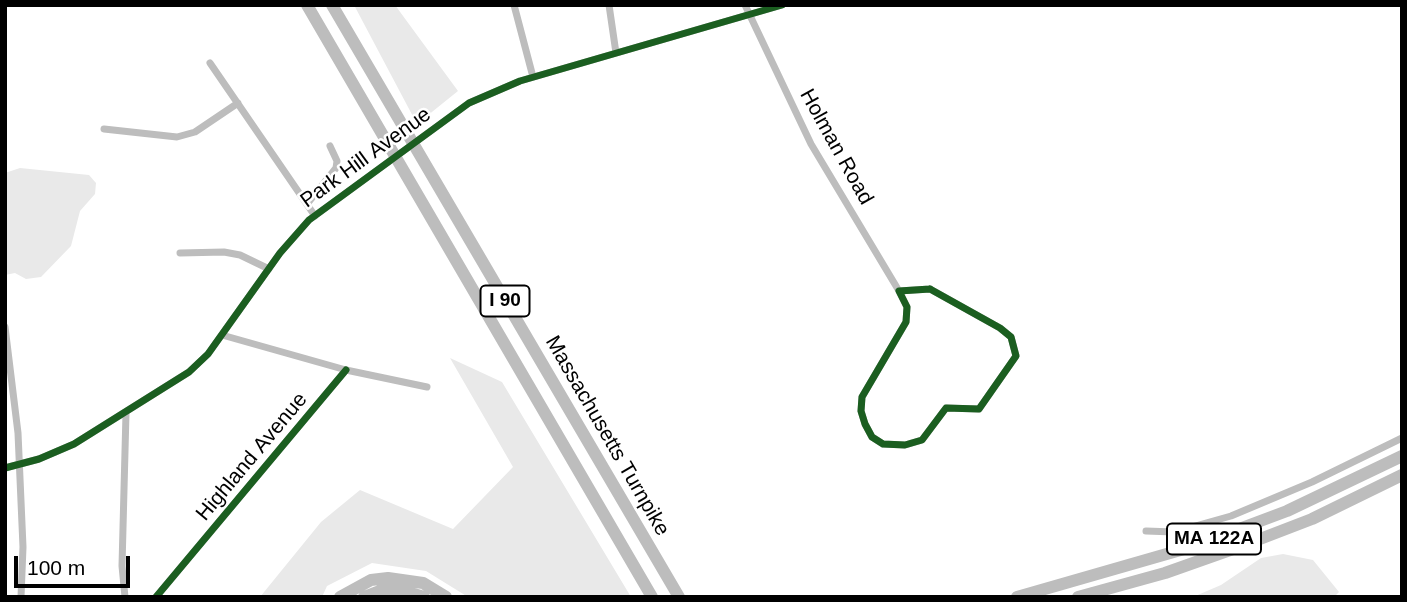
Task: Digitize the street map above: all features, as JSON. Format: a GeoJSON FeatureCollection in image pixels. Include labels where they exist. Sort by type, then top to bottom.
{"type":"FeatureCollection","features":[{"type":"Feature","properties":{"kind":"highway","name":"Massachusetts Turnpike"},"geometry":{"type":"LineString","coordinates":[[307,5],[652,597]]}},
{"type":"Feature","properties":{"kind":"highway","name":"Massachusetts Turnpike"},"geometry":{"type":"LineString","coordinates":[[332,5],[679,597]]}},
{"type":"Feature","properties":{"kind":"highway","name":"MA 122A"},"geometry":{"type":"LineString","coordinates":[[1017,597],[1191,547],[1298,506],[1402,456]]}},
{"type":"Feature","properties":{"kind":"highway","name":"MA 122A"},"geometry":{"type":"LineString","coordinates":[[1078,597],[1165,573],[1247,544],[1312,519],[1402,475]]}},
{"type":"Feature","properties":{"kind":"highway"},"geometry":{"type":"LineString","coordinates":[[340,597],[371,580],[388,578],[423,583],[446,597]]}},
{"type":"Feature","properties":{"kind":"highway"},"geometry":{"type":"LineString","coordinates":[[364,597],[382,590],[404,591],[424,597]]}},
{"type":"Feature","properties":{"kind":"street"},"geometry":{"type":"LineString","coordinates":[[514,5],[533,77]]}},
{"type":"Feature","properties":{"kind":"street"},"geometry":{"type":"LineString","coordinates":[[609,5],[615,53]]}},
{"type":"Feature","properties":{"kind":"street","name":"Holman Road"},"geometry":{"type":"LineString","coordinates":[[745,5],[811,144],[907,307],[906,321],[864,392],[861,407],[865,424],[875,440],[900,446],[925,437],[946,408],[979,410],[1016,356],[1011,337],[962,304],[930,289],[899,291]]}},
{"type":"Feature","properties":{"kind":"street","name":"Park Hill Avenue"},"geometry":{"type":"LineString","coordinates":[[5,468],[64,449],[126,413],[195,367],[222,335],[293,237],[315,216],[453,115],[490,93],[533,77],[782,5]]}},
{"type":"Feature","properties":{"kind":"street"},"geometry":{"type":"LineString","coordinates":[[210,63],[315,216]]}},
{"type":"Feature","properties":{"kind":"street"},"geometry":{"type":"LineString","coordinates":[[104,129],[177,137],[195,132],[238,103]]}},
{"type":"Feature","properties":{"kind":"street"},"geometry":{"type":"LineString","coordinates":[[307,204],[336,168],[337,161],[330,146]]}},
{"type":"Feature","properties":{"kind":"street"},"geometry":{"type":"LineString","coordinates":[[180,254],[224,252],[240,255],[269,269]]}},
{"type":"Feature","properties":{"kind":"street"},"geometry":{"type":"LineString","coordinates":[[5,327],[18,433],[23,547],[21,597]]}},
{"type":"Feature","properties":{"kind":"street"},"geometry":{"type":"LineString","coordinates":[[222,335],[346,370],[427,387]]}},
{"type":"Feature","properties":{"kind":"street","name":"Highland Avenue"},"geometry":{"type":"LineString","coordinates":[[156,597],[346,370]]}},
{"type":"Feature","properties":{"kind":"street"},"geometry":{"type":"LineString","coordinates":[[125,597],[122,566],[126,413]]}},
{"type":"Feature","properties":{"kind":"street"},"geometry":{"type":"LineString","coordinates":[[1146,531],[1182,531],[1231,516],[1312,482],[1402,438]]}},
{"type":"Feature","properties":{"kind":"shaded area"},"geometry":{"type":"Polygon","coordinates":[[[354,5],[395,5],[458,91],[417,124],[354,5]]]}},
{"type":"Feature","properties":{"kind":"shaded area"},"geometry":{"type":"Polygon","coordinates":[[[20,168],[89,175],[96,183],[95,194],[80,211],[71,246],[41,277],[26,279],[15,273],[5,275],[5,173],[20,168]]]}},
{"type":"Feature","properties":{"kind":"shaded area"},"geometry":{"type":"Polygon","coordinates":[[[450,358],[502,382],[631,597],[468,597],[426,571],[372,563],[327,586],[322,597],[260,597],[321,522],[360,490],[453,529],[513,467],[450,358]]]}},
{"type":"Feature","properties":{"kind":"shaded area"},"geometry":{"type":"Polygon","coordinates":[[[1283,554],[1313,560],[1339,592],[1334,597],[1193,597],[1221,585],[1261,558],[1283,554]]]}},
{"type":"Feature","properties":{"kind":"cycle path"},"geometry":{"type":"LineString","coordinates":[[5,468],[39,459],[74,444],[189,372],[208,354],[280,253],[309,220],[469,103],[520,81],[782,5]]}},
{"type":"Feature","properties":{"kind":"cycle path"},"geometry":{"type":"LineString","coordinates":[[930,289],[1000,328],[1011,337],[1016,356],[979,409],[946,408],[922,440],[905,445],[883,444],[872,437],[865,424],[861,411],[862,397],[906,322],[907,307],[899,291],[930,289]]}},
{"type":"Feature","properties":{"kind":"cycle path"},"geometry":{"type":"LineString","coordinates":[[156,597],[346,370]]}}]}
